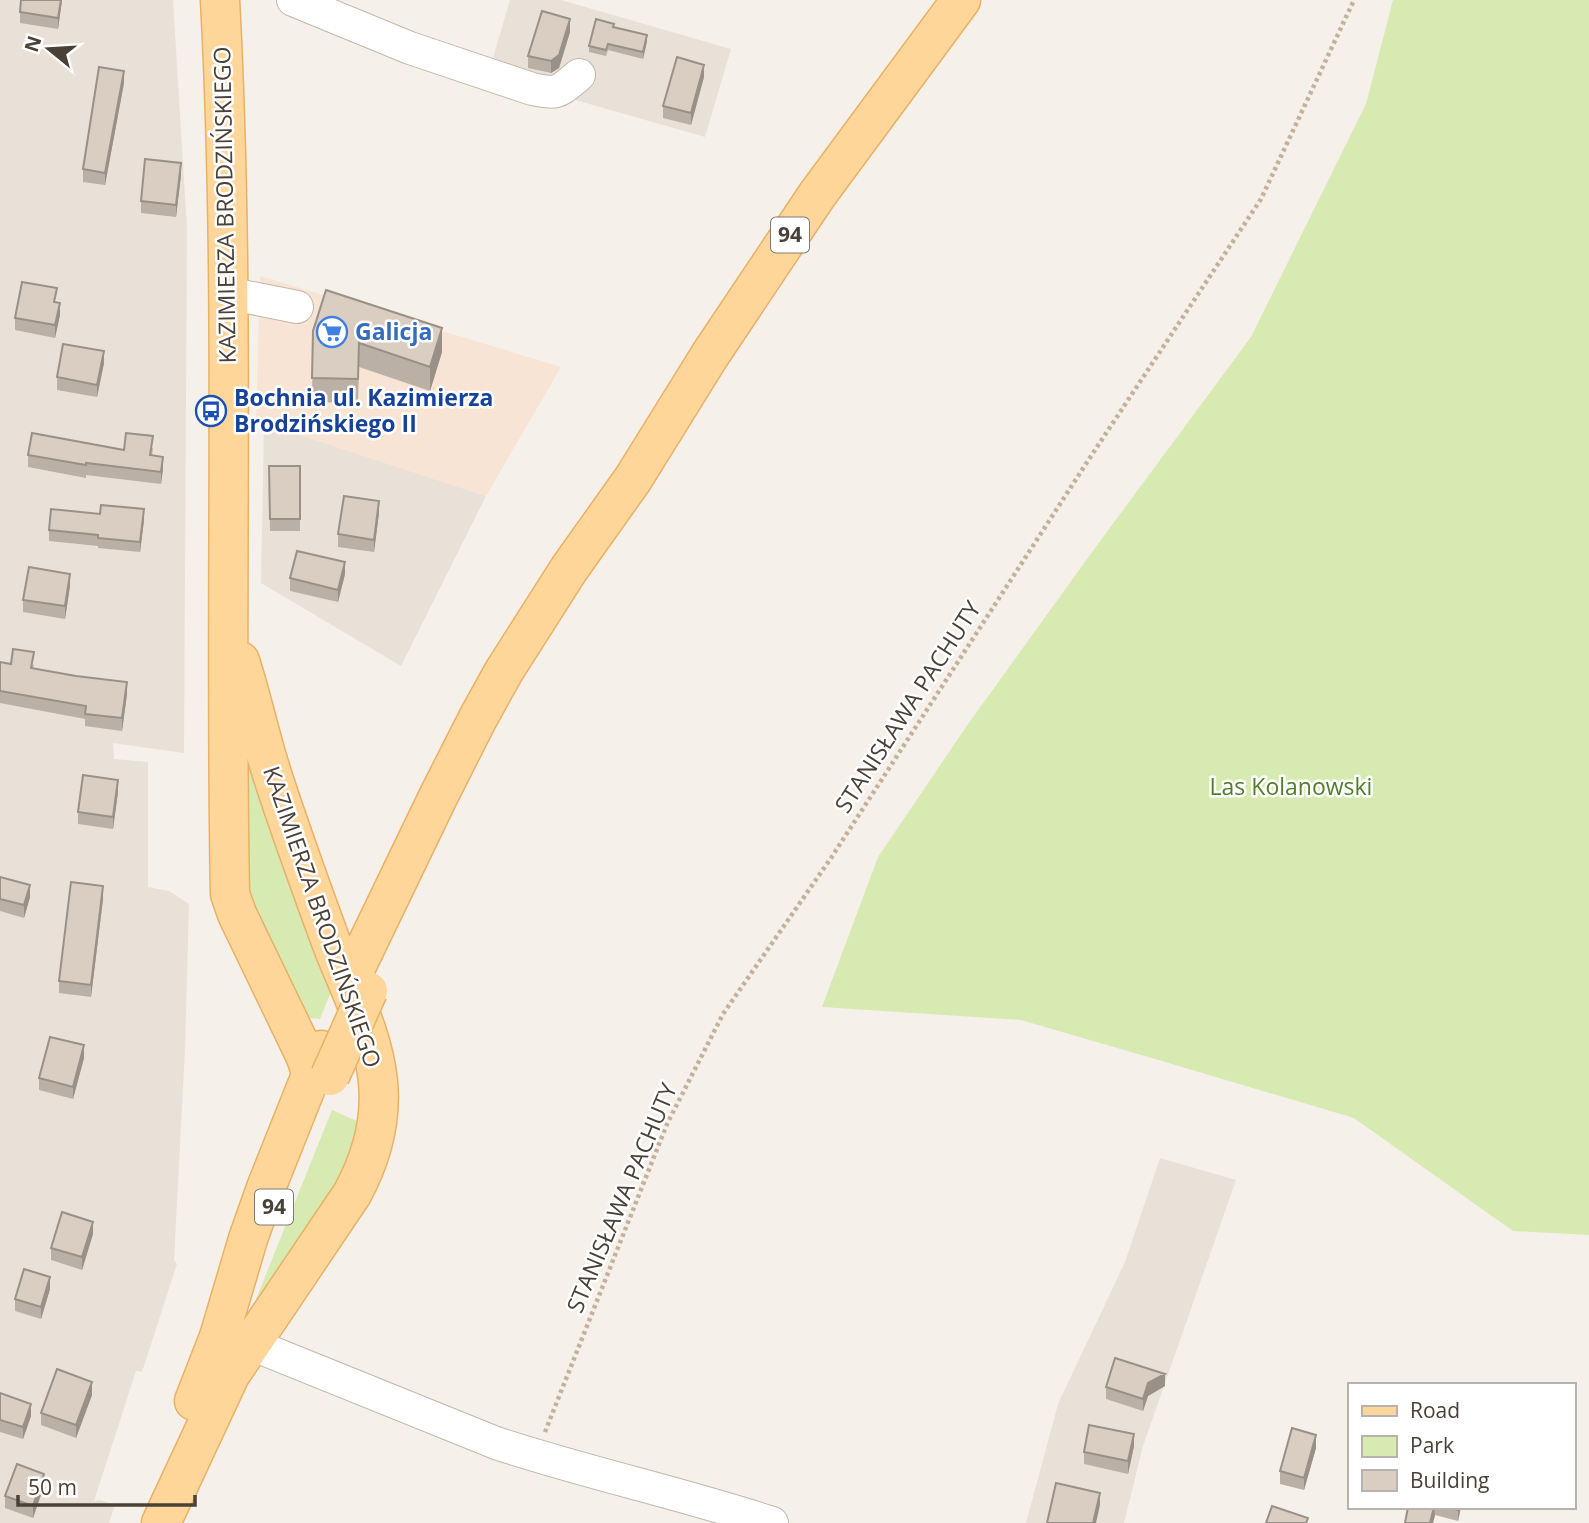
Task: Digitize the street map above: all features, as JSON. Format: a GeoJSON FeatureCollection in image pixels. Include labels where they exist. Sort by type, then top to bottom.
{"type":"FeatureCollection","features":[{"type":"Feature","properties":{"kind":"main road","name":"KAZIMIERZA BRODZIŃSKIEGO"},"geometry":{"type":"LineString","coordinates":[[220,0],[225,98],[230,894],[308,1062],[322,1062]]}},
{"type":"Feature","properties":{"kind":"main road","name":"94"},"geometry":{"type":"LineString","coordinates":[[235,1340],[322,1062],[363,978],[425,873],[528,673],[583,576],[633,479],[710,355],[817,195],[961,0]]}},
{"type":"Feature","properties":{"kind":"main road","name":"KAZIMIERZA BRODZIŃSKIEGO"},"geometry":{"type":"LineString","coordinates":[[155,1523],[198,1391],[235,1340],[352,1194],[364,1172],[373,1146],[380,1113],[373,1053],[334,952],[276,784],[228,621]]}},
{"type":"Feature","properties":{"kind":"main road"},"geometry":{"type":"LineString","coordinates":[[162,1523],[230,1376],[235,1340]]}},
{"type":"Feature","properties":{"kind":"street"},"geometry":{"type":"LineString","coordinates":[[293,0],[410,48],[532,89],[552,93],[561,90],[579,75]]}},
{"type":"Feature","properties":{"kind":"street"},"geometry":{"type":"LineString","coordinates":[[227,293],[297,307]]}},
{"type":"Feature","properties":{"kind":"street"},"geometry":{"type":"LineString","coordinates":[[235,1340],[496,1443],[772,1523]]}},
{"type":"Feature","properties":{"kind":"path","name":"STANISŁAWA PACHUTY"},"geometry":{"type":"LineString","coordinates":[[536,1456],[667,1124],[723,1014],[831,858],[1261,199],[1354,0]]}},
{"type":"Feature","properties":{"kind":"shaded area"},"geometry":{"type":"Polygon","coordinates":[[[0,0],[173,0],[187,228],[184,753],[113,743],[114,759],[148,762],[148,887],[169,891],[189,904],[185,1050],[174,1260],[177,1264],[142,1372],[136,1371],[94,1501],[100,1500],[115,1505],[109,1523],[0,1523],[0,0]]]}},
{"type":"Feature","properties":{"kind":"shaded area"},"geometry":{"type":"Polygon","coordinates":[[[510,0],[561,0],[731,49],[705,137],[488,75],[510,0]]]}},
{"type":"Feature","properties":{"kind":"shaded area"},"geometry":{"type":"Polygon","coordinates":[[[260,276],[561,367],[486,496],[256,421],[260,276]]]}},
{"type":"Feature","properties":{"kind":"shaded area"},"geometry":{"type":"Polygon","coordinates":[[[264,423],[486,496],[401,666],[261,583],[264,423]]]}},
{"type":"Feature","properties":{"kind":"shaded area"},"geometry":{"type":"Polygon","coordinates":[[[1160,1158],[1236,1180],[1143,1446],[1124,1523],[1026,1523],[1058,1404],[1125,1262],[1160,1158]]]}},
{"type":"Feature","properties":{"kind":"green space","name":"Las Kolanowski"},"geometry":{"type":"Polygon","coordinates":[[[1393,0],[1589,0],[1589,1235],[1513,1231],[1354,1118],[1021,1020],[822,1007],[878,857],[966,727],[1251,337],[1366,104],[1393,0]]]}},
{"type":"Feature","properties":{"kind":"green space"},"geometry":{"type":"Polygon","coordinates":[[[241,713],[335,982],[320,1019],[310,1018],[294,999],[246,889],[241,713]]]}},
{"type":"Feature","properties":{"kind":"green space"},"geometry":{"type":"Polygon","coordinates":[[[332,1110],[359,1122],[355,1154],[232,1359],[332,1110]]]}},
{"type":"Feature","properties":{"kind":"building"},"geometry":{"type":"Polygon","coordinates":[[[21,0],[61,0],[58,18],[20,12],[21,0]]]}},
{"type":"Feature","properties":{"kind":"building"},"geometry":{"type":"Polygon","coordinates":[[[542,11],[570,19],[559,55],[551,61],[528,56],[542,11]]]}},
{"type":"Feature","properties":{"kind":"building"},"geometry":{"type":"Polygon","coordinates":[[[596,19],[614,24],[613,27],[647,35],[643,52],[608,44],[606,50],[589,46],[596,19]]]}},
{"type":"Feature","properties":{"kind":"building"},"geometry":{"type":"Polygon","coordinates":[[[677,57],[704,65],[691,113],[663,106],[677,57]]]}},
{"type":"Feature","properties":{"kind":"building"},"geometry":{"type":"Polygon","coordinates":[[[99,67],[124,71],[105,173],[83,169],[99,67]]]}},
{"type":"Feature","properties":{"kind":"building"},"geometry":{"type":"Polygon","coordinates":[[[145,159],[181,163],[176,205],[141,201],[145,159]]]}},
{"type":"Feature","properties":{"kind":"building"},"geometry":{"type":"Polygon","coordinates":[[[22,282],[57,288],[54,302],[60,303],[55,325],[15,318],[22,282]]]}},
{"type":"Feature","properties":{"kind":"building"},"geometry":{"type":"Polygon","coordinates":[[[326,290],[442,328],[430,367],[359,343],[358,379],[312,378],[313,331],[326,290]]]}},
{"type":"Feature","properties":{"kind":"building"},"geometry":{"type":"Polygon","coordinates":[[[63,344],[104,351],[97,385],[57,377],[63,344]]]}},
{"type":"Feature","properties":{"kind":"building"},"geometry":{"type":"Polygon","coordinates":[[[32,433],[124,450],[126,433],[153,436],[150,455],[163,457],[161,472],[86,465],[28,455],[32,433]]]}},
{"type":"Feature","properties":{"kind":"building"},"geometry":{"type":"Polygon","coordinates":[[[269,466],[300,466],[300,519],[270,519],[269,466]]]}},
{"type":"Feature","properties":{"kind":"building"},"geometry":{"type":"Polygon","coordinates":[[[344,496],[379,501],[374,540],[338,534],[344,496]]]}},
{"type":"Feature","properties":{"kind":"building"},"geometry":{"type":"Polygon","coordinates":[[[101,505],[144,509],[140,542],[49,530],[51,509],[100,514],[101,505]]]}},
{"type":"Feature","properties":{"kind":"building"},"geometry":{"type":"Polygon","coordinates":[[[297,551],[345,562],[338,590],[290,578],[297,551]]]}},
{"type":"Feature","properties":{"kind":"building"},"geometry":{"type":"Polygon","coordinates":[[[29,567],[70,574],[65,606],[23,600],[29,567]]]}},
{"type":"Feature","properties":{"kind":"building"},"geometry":{"type":"Polygon","coordinates":[[[13,649],[34,652],[31,668],[127,682],[122,718],[85,714],[86,706],[0,691],[0,662],[11,664],[13,649]]]}},
{"type":"Feature","properties":{"kind":"building"},"geometry":{"type":"Polygon","coordinates":[[[83,775],[118,780],[113,817],[78,812],[83,775]]]}},
{"type":"Feature","properties":{"kind":"building"},"geometry":{"type":"Polygon","coordinates":[[[0,877],[30,885],[24,905],[0,899],[0,877]]]}},
{"type":"Feature","properties":{"kind":"building"},"geometry":{"type":"Polygon","coordinates":[[[71,882],[103,886],[91,985],[59,981],[71,882]]]}},
{"type":"Feature","properties":{"kind":"building"},"geometry":{"type":"Polygon","coordinates":[[[50,1037],[84,1045],[73,1087],[39,1078],[50,1037]]]}},
{"type":"Feature","properties":{"kind":"building"},"geometry":{"type":"Polygon","coordinates":[[[62,1212],[93,1222],[82,1257],[51,1248],[62,1212]]]}},
{"type":"Feature","properties":{"kind":"building"},"geometry":{"type":"Polygon","coordinates":[[[24,1269],[50,1277],[41,1307],[15,1299],[24,1269]]]}},
{"type":"Feature","properties":{"kind":"building"},"geometry":{"type":"Polygon","coordinates":[[[1115,1358],[1165,1374],[1148,1383],[1143,1399],[1106,1387],[1115,1358]]]}},
{"type":"Feature","properties":{"kind":"building"},"geometry":{"type":"Polygon","coordinates":[[[57,1369],[92,1382],[76,1425],[41,1413],[57,1369]]]}},
{"type":"Feature","properties":{"kind":"building"},"geometry":{"type":"Polygon","coordinates":[[[0,1393],[31,1404],[23,1427],[0,1420],[0,1393]]]}},
{"type":"Feature","properties":{"kind":"building"},"geometry":{"type":"Polygon","coordinates":[[[1089,1425],[1134,1434],[1128,1461],[1084,1452],[1089,1425]]]}},
{"type":"Feature","properties":{"kind":"building"},"geometry":{"type":"Polygon","coordinates":[[[1292,1428],[1316,1435],[1304,1478],[1280,1471],[1292,1428]]]}},
{"type":"Feature","properties":{"kind":"building"},"geometry":{"type":"Polygon","coordinates":[[[17,1464],[44,1474],[33,1506],[5,1496],[17,1464]]]}},
{"type":"Feature","properties":{"kind":"building"},"geometry":{"type":"Polygon","coordinates":[[[1056,1483],[1100,1493],[1093,1523],[1047,1523],[1056,1483]]]}},
{"type":"Feature","properties":{"kind":"building"},"geometry":{"type":"Polygon","coordinates":[[[1272,1506],[1308,1518],[1306,1523],[1266,1523],[1272,1506]]]}},
{"type":"Feature","properties":{"kind":"building"},"geometry":{"type":"Polygon","coordinates":[[[1408,1509],[1434,1509],[1430,1523],[1405,1523],[1408,1509]]]}},
{"type":"Feature","properties":{"kind":"place","name":"Galicja"},"geometry":{"type":"Point","coordinates":[332,332]}},
{"type":"Feature","properties":{"kind":"place","name":"Bochnia ul. Kazimierza Brodzińskiego II"},"geometry":{"type":"Point","coordinates":[211,411]}}]}
